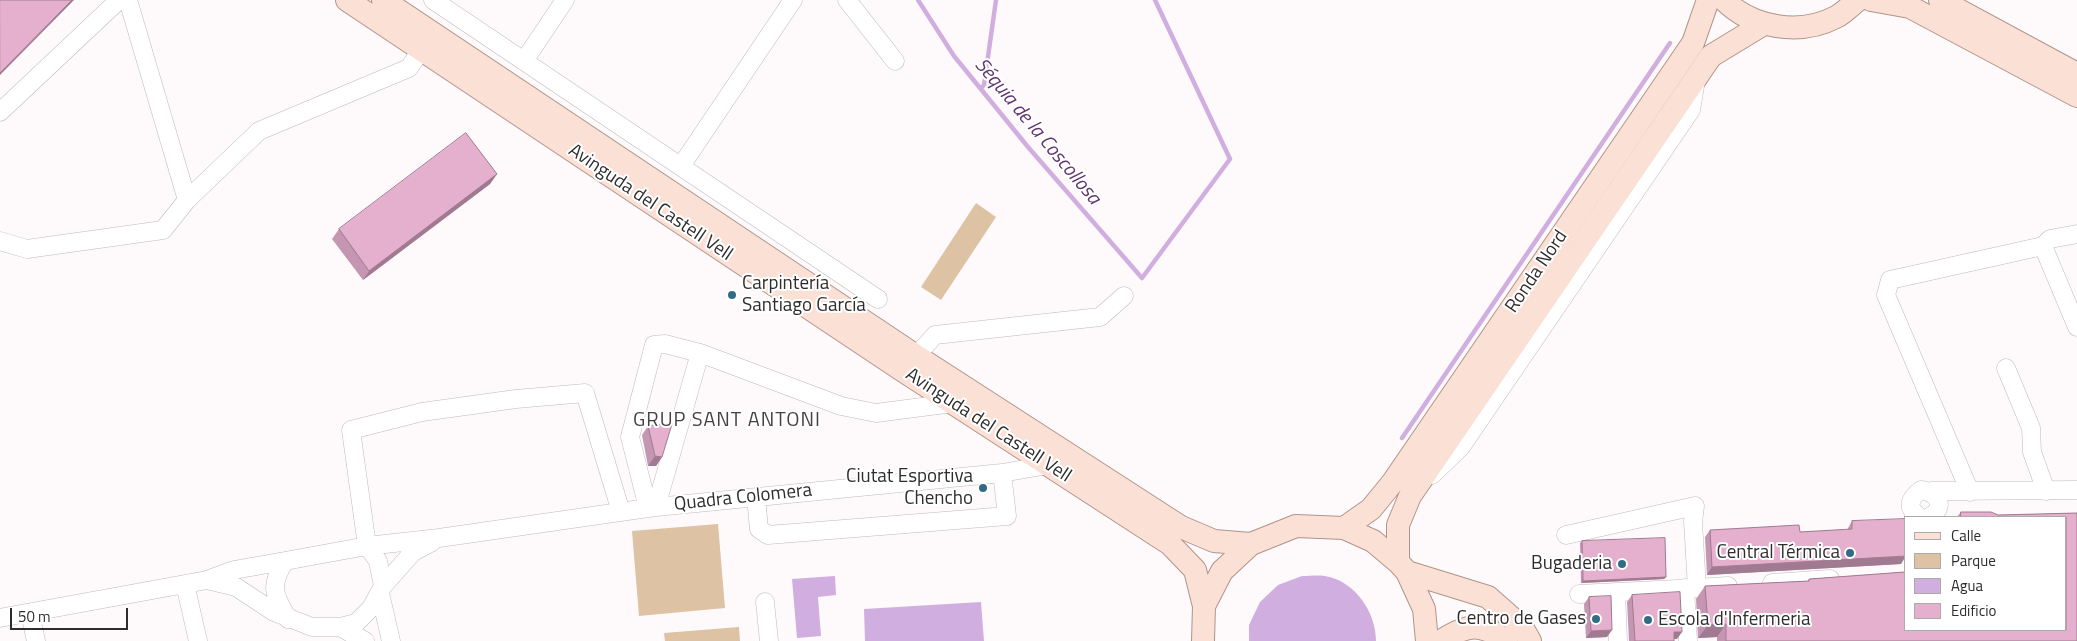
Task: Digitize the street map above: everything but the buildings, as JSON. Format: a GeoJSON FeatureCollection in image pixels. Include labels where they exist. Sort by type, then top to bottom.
{"type":"FeatureCollection","features":[{"type":"Feature","properties":{"kind":"main road","name":"Avinguda del Castell Vell"},"geometry":{"type":"LineString","coordinates":[[347,0],[952,403],[1170,544],[1194,570],[1204,606]]}},
{"type":"Feature","properties":{"kind":"main road","name":"Avinguda del Castell Vell"},"geometry":{"type":"LineString","coordinates":[[383,0],[916,356],[1181,527],[1214,541],[1250,544]]}},
{"type":"Feature","properties":{"kind":"main road","name":"Ronda Nord"},"geometry":{"type":"LineString","coordinates":[[1344,528],[1371,509],[1399,474],[1693,43],[1708,0]]}},
{"type":"Feature","properties":{"kind":"main road"},"geometry":{"type":"LineString","coordinates":[[1724,0],[1734,11],[1762,25],[1803,28],[1836,17],[1858,0]]}},
{"type":"Feature","properties":{"kind":"main road"},"geometry":{"type":"LineString","coordinates":[[1871,0],[1910,7],[2077,96]]}},
{"type":"Feature","properties":{"kind":"main road"},"geometry":{"type":"LineString","coordinates":[[1940,0],[2077,74]]}},
{"type":"Feature","properties":{"kind":"main road","name":"Ronda Nord"},"geometry":{"type":"LineString","coordinates":[[1403,567],[1398,525],[1410,496],[1710,56],[1762,25]]}},
{"type":"Feature","properties":{"kind":"main road"},"geometry":{"type":"LineString","coordinates":[[1202,641],[1204,606],[1222,570],[1250,544],[1296,526],[1344,528],[1373,541],[1403,567],[1488,597],[1522,627],[1530,641]]}},
{"type":"Feature","properties":{"kind":"main road"},"geometry":{"type":"LineString","coordinates":[[1403,567],[1424,609],[1427,641]]}},
{"type":"Feature","properties":{"kind":"main road"},"geometry":{"type":"LineString","coordinates":[[1441,641],[1455,632],[1469,628],[1485,628],[1506,641]]}},
{"type":"Feature","properties":{"kind":"street"},"geometry":{"type":"LineString","coordinates":[[0,112],[119,0]]}},
{"type":"Feature","properties":{"kind":"street"},"geometry":{"type":"LineString","coordinates":[[128,0],[187,200]]}},
{"type":"Feature","properties":{"kind":"street"},"geometry":{"type":"LineString","coordinates":[[433,0],[878,298]]}},
{"type":"Feature","properties":{"kind":"street"},"geometry":{"type":"LineString","coordinates":[[524,61],[565,0]]}},
{"type":"Feature","properties":{"kind":"street"},"geometry":{"type":"LineString","coordinates":[[681,166],[793,0]]}},
{"type":"Feature","properties":{"kind":"street"},"geometry":{"type":"LineString","coordinates":[[847,0],[895,61]]}},
{"type":"Feature","properties":{"kind":"street"},"geometry":{"type":"LineString","coordinates":[[0,241],[28,249],[163,230],[187,200],[259,131],[408,68],[421,50]]}},
{"type":"Feature","properties":{"kind":"street"},"geometry":{"type":"LineString","coordinates":[[1967,492],[1886,295],[1890,280],[2043,246],[2050,240],[2077,234]]}},
{"type":"Feature","properties":{"kind":"street"},"geometry":{"type":"LineString","coordinates":[[2043,246],[2077,327]]}},
{"type":"Feature","properties":{"kind":"street"},"geometry":{"type":"LineString","coordinates":[[818,290],[833,268]]}},
{"type":"Feature","properties":{"kind":"street"},"geometry":{"type":"LineString","coordinates":[[916,356],[935,335],[1100,317],[1124,296]]}},
{"type":"Feature","properties":{"kind":"street"},"geometry":{"type":"LineString","coordinates":[[652,507],[630,437],[654,345],[665,344],[700,353],[841,406],[876,413],[952,403]]}},
{"type":"Feature","properties":{"kind":"street"},"geometry":{"type":"LineString","coordinates":[[652,507],[700,353]]}},
{"type":"Feature","properties":{"kind":"street"},"geometry":{"type":"LineString","coordinates":[[2006,368],[2031,428],[2032,452],[2046,491]]}},
{"type":"Feature","properties":{"kind":"street"},"geometry":{"type":"LineString","coordinates":[[391,641],[378,561],[367,546],[351,430],[422,412],[516,399],[585,393],[621,512]]}},
{"type":"Feature","properties":{"kind":"street","name":"Quadra Colomera"},"geometry":{"type":"LineString","coordinates":[[0,618],[207,580],[234,570],[367,546],[439,538],[652,507],[1002,472],[1048,464]]}},
{"type":"Feature","properties":{"kind":"street"},"geometry":{"type":"LineString","coordinates":[[756,497],[759,529],[768,535],[1007,516],[1002,472]]}},
{"type":"Feature","properties":{"kind":"street"},"geometry":{"type":"LineString","coordinates":[[1928,511],[1967,492],[2077,490]]}},
{"type":"Feature","properties":{"kind":"street"},"geometry":{"type":"LineString","coordinates":[[1566,536],[1695,506],[1688,641]]}},
{"type":"Feature","properties":{"kind":"street","name":"Quadra Colomera"},"geometry":{"type":"LineString","coordinates":[[207,580],[236,587],[289,619],[312,627],[340,627],[356,622],[371,608],[382,590],[412,552],[439,538]]}},
{"type":"Feature","properties":{"kind":"street"},"geometry":{"type":"LineString","coordinates":[[285,561],[276,576],[276,598],[289,619]]}},
{"type":"Feature","properties":{"kind":"street"},"geometry":{"type":"LineString","coordinates":[[1580,594],[1846,578]]}},
{"type":"Feature","properties":{"kind":"street"},"geometry":{"type":"LineString","coordinates":[[185,584],[198,641]]}},
{"type":"Feature","properties":{"kind":"street"},"geometry":{"type":"LineString","coordinates":[[1616,592],[1618,641]]}},
{"type":"Feature","properties":{"kind":"street"},"geometry":{"type":"LineString","coordinates":[[765,602],[768,641]]}},
{"type":"Feature","properties":{"kind":"street"},"geometry":{"type":"LineString","coordinates":[[30,613],[36,641]]}},
{"type":"Feature","properties":{"kind":"street"},"geometry":{"type":"LineString","coordinates":[[340,627],[365,641]]}},
{"type":"Feature","properties":{"kind":"green space"},"geometry":{"type":"Polygon","coordinates":[[[976,203],[996,217],[941,300],[921,287],[976,203]]]}},
{"type":"Feature","properties":{"kind":"green space"},"geometry":{"type":"Polygon","coordinates":[[[718,524],[725,608],[639,616],[632,531],[718,524]]]}},
{"type":"Feature","properties":{"kind":"green space"},"geometry":{"type":"Polygon","coordinates":[[[739,627],[740,641],[665,641],[664,633],[739,627]]]}},
{"type":"Feature","properties":{"kind":"water"},"geometry":{"type":"Polygon","coordinates":[[[835,576],[836,595],[818,597],[821,636],[797,638],[792,579],[835,576]]]}},
{"type":"Feature","properties":{"kind":"water"},"geometry":{"type":"Polygon","coordinates":[[[1302,576],[1325,576],[1336,579],[1354,591],[1368,609],[1375,630],[1376,641],[1249,641],[1249,625],[1260,602],[1278,585],[1302,576]]]}},
{"type":"Feature","properties":{"kind":"water"},"geometry":{"type":"Polygon","coordinates":[[[981,602],[984,641],[865,641],[864,609],[981,602]]]}},
{"type":"Feature","properties":{"kind":"waterway","name":"Séquia de la Coscollosa"},"geometry":{"type":"LineString","coordinates":[[918,0],[954,56],[1028,147],[1142,278],[1230,159],[1155,0]]}},
{"type":"Feature","properties":{"kind":"waterway"},"geometry":{"type":"LineString","coordinates":[[981,88],[984,85],[996,0]]}},
{"type":"Feature","properties":{"kind":"waterway"},"geometry":{"type":"LineString","coordinates":[[1402,438],[1670,43]]}},
{"type":"Feature","properties":{"kind":"place","name":"Carpintería Santiago García"},"geometry":{"type":"Point","coordinates":[732,295]}},
{"type":"Feature","properties":{"kind":"place","name":"Ciutat Esportiva Chencho"},"geometry":{"type":"Point","coordinates":[983,488]}},
{"type":"Feature","properties":{"kind":"place","name":"Central Térmica"},"geometry":{"type":"Point","coordinates":[1850,553]}},
{"type":"Feature","properties":{"kind":"place","name":"Bugaderia"},"geometry":{"type":"Point","coordinates":[1622,564]}},
{"type":"Feature","properties":{"kind":"place","name":"Centro de Gases"},"geometry":{"type":"Point","coordinates":[1596,619]}},
{"type":"Feature","properties":{"kind":"place","name":"Escola d'Infermeria"},"geometry":{"type":"Point","coordinates":[1648,620]}},
{"type":"Feature","properties":{"kind":"district","name":"GRUP SANT ANTONI"},"geometry":{"type":"Point","coordinates":[727,421]}}]}
